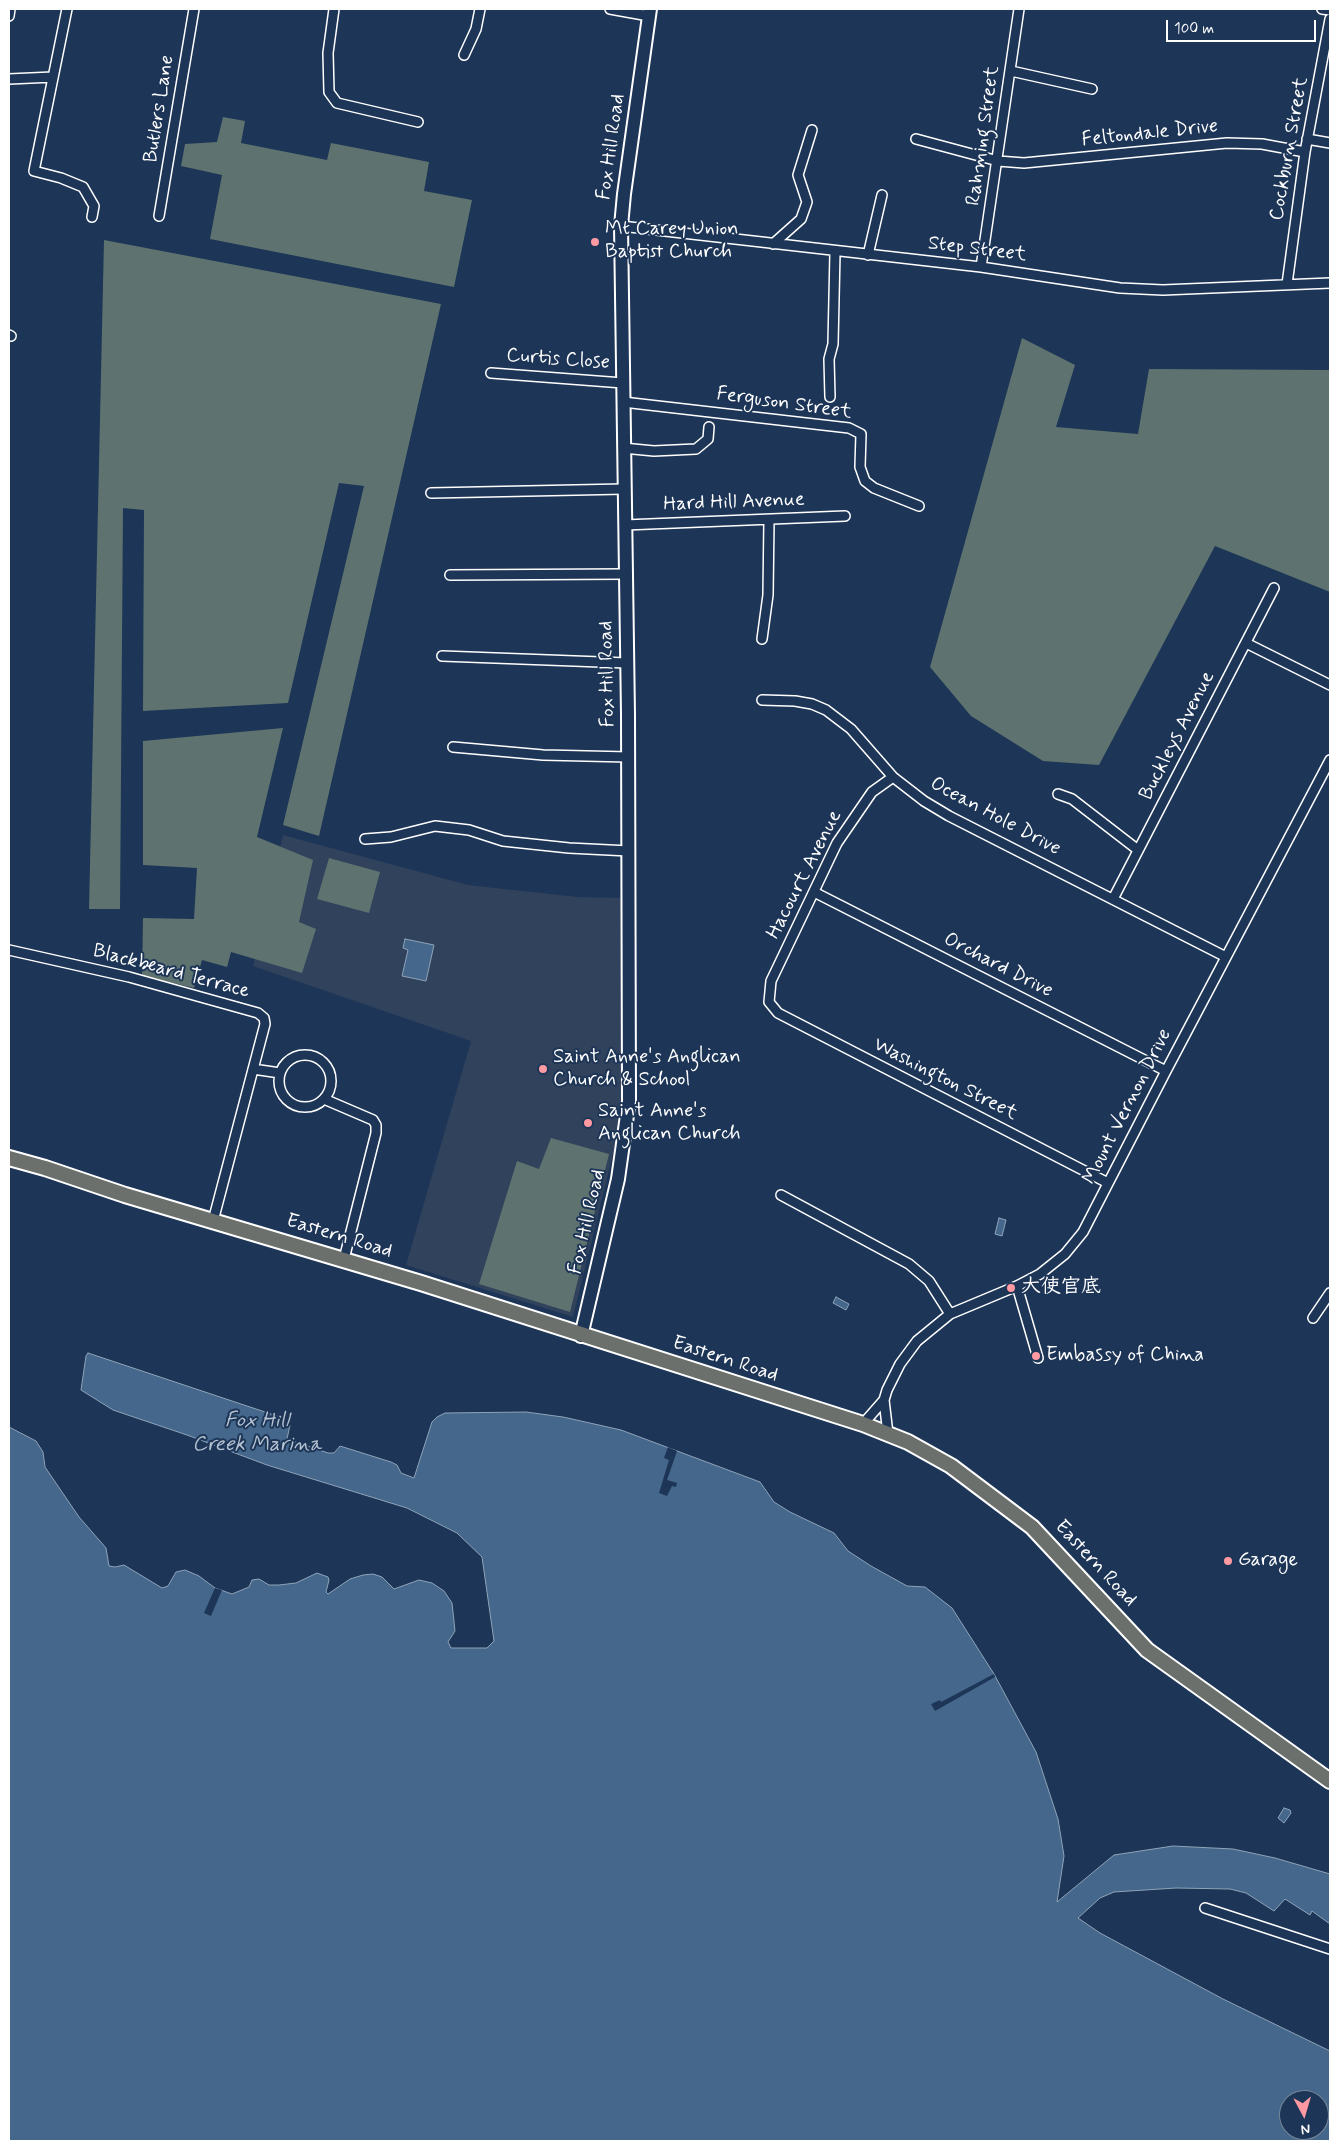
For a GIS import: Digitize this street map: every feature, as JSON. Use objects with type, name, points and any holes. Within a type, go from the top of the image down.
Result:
[{"type":"highway","name":"Eastern Road","points":[[9,1158],[344,1259],[863,1424],[908,1442],[951,1466],[1032,1527],[1148,1650],[1330,1781]]},
{"type":"main road","name":"Fox Hill Road","points":[[582,1336],[618,1179],[630,1101],[629,757],[621,226],[650,12]]},
{"type":"street","points":[[9,16],[10,9]]},
{"type":"street","points":[[67,9],[34,171],[61,178],[83,187],[94,206],[92,217]]},
{"type":"street","name":"Butlers Lane","points":[[160,216],[194,9]]},
{"type":"street","points":[[334,9],[328,52],[329,92],[337,103],[418,122]]},
{"type":"street","points":[[464,55],[476,29],[480,9]]},
{"type":"street","points":[[610,9],[650,12]]},
{"type":"street","name":"Rahming Street","points":[[981,268],[1019,9]]},
{"type":"street","points":[[1322,9],[1330,10]]},
{"type":"street","name":"Cockburn Street","points":[[1287,284],[1307,139],[1326,71],[1330,19]]},
{"type":"street","points":[[1011,71],[1092,89]]},
{"type":"street","points":[[9,80],[53,77]]},
{"type":"street","points":[[773,244],[801,219],[807,202],[798,175],[812,130]]},
{"type":"street","name":"Feltondale Drive","points":[[916,139],[998,160],[1024,164],[1227,143],[1262,144],[1305,152]]},
{"type":"street","points":[[1307,139],[1330,143]]},
{"type":"street","points":[[868,255],[882,195]]},
{"type":"street","name":"Step Street","points":[[621,226],[981,268],[1129,288],[1163,290],[1330,282]]},
{"type":"street","points":[[830,397],[835,252]]},
{"type":"street","name":"Curtis Close","points":[[491,373],[623,383]]},
{"type":"street","name":"Ferguson Street","points":[[623,402],[849,428],[862,434],[860,467],[865,481],[874,488],[920,506]]},
{"type":"street","points":[[623,448],[654,451],[696,449],[708,439],[709,427]]},
{"type":"street","points":[[431,492],[624,489]]},
{"type":"street","name":"Hard Hill Avenue","points":[[625,525],[845,516]]},
{"type":"street","points":[[762,639],[768,595],[769,520]]},
{"type":"street","points":[[450,575],[625,574]]},
{"type":"street","name":"Buckleys Avenue","points":[[1113,899],[1274,588]]},
{"type":"street","points":[[1246,643],[1330,685]]},
{"type":"street","points":[[442,656],[627,663]]},
{"type":"street","name":"Ocean Hole Drive","points":[[762,700],[795,701],[812,704],[826,710],[861,740],[893,777],[924,801],[949,816],[1226,957]]},
{"type":"street","points":[[453,747],[543,755],[629,757]]},
{"type":"street","name":"Mount Vernon Drive","points":[[884,1400],[900,1364],[917,1341],[950,1314],[1017,1286],[1040,1274],[1065,1254],[1083,1232],[1330,760]]},
{"type":"street","name":"Hacourt Avenue","points":[[769,1002],[771,981],[837,843],[872,792],[893,777]]},
{"type":"street","points":[[1058,794],[1072,799],[1138,850]]},
{"type":"street","points":[[365,839],[391,837],[435,826],[469,830],[503,841],[569,848],[629,851]]},
{"type":"street","name":"Orchard Drive","points":[[814,892],[1166,1071]]},
{"type":"street","name":"Blackbeard Terrace","points":[[9,950],[129,977],[258,1014],[264,1018],[265,1024],[213,1221]]},
{"type":"street","name":"Washington Street","points":[[769,1002],[778,1013],[1108,1183]]},
{"type":"street","points":[[306,1055],[314,1056],[322,1061],[330,1075],[331,1084],[324,1099],[317,1104],[309,1107],[292,1104],[281,1091],[280,1074],[290,1060],[306,1055]]},
{"type":"street","points":[[253,1069],[280,1074]]},
{"type":"street","points":[[324,1099],[373,1120],[376,1125],[376,1133],[344,1259]]},
{"type":"street","points":[[781,1195],[909,1264],[929,1281],[950,1314]]},
{"type":"street","points":[[1017,1286],[1038,1358]]},
{"type":"street","points":[[1313,1318],[1330,1293]]},
{"type":"street","points":[[863,1424],[884,1400]]},
{"type":"street","points":[[884,1400],[888,1434]]},
{"type":"street","points":[[1204,1908],[1330,1949]]},
{"type":"shaded area","name":"Saint Anne's Anglican Church & School","points":[[283,835],[468,885],[578,897],[624,898],[622,1097],[615,1146],[573,1317],[406,1265],[471,1041],[253,966]]},
{"type":"green space","points":[[223,117],[245,121],[241,143],[327,160],[331,143],[429,162],[424,191],[472,200],[454,287],[210,239],[222,175],[181,166],[185,144],[217,142]]},
{"type":"green space","points":[[104,240],[441,304],[319,836],[283,825],[364,486],[339,483],[288,703],[143,711],[144,510],[123,508],[120,909],[89,909]]},
{"type":"green space","points":[[1022,338],[1075,365],[1056,427],[1138,434],[1149,369],[1330,370],[1330,592],[1215,546],[1099,765],[1043,761],[971,716],[930,667]]},
{"type":"green space","points":[[283,728],[257,837],[313,860],[299,922],[316,929],[302,973],[231,952],[227,967],[202,960],[194,988],[142,976],[143,918],[194,919],[197,868],[143,865],[143,741]]},
{"type":"green space","points":[[329,858],[380,872],[369,913],[317,899]]},
{"type":"green space","points":[[551,1138],[609,1154],[570,1312],[479,1284],[517,1161],[539,1169]]},
{"type":"water","points":[[405,939],[434,945],[426,981],[402,976],[408,950],[403,948]]},
{"type":"water","points":[[999,1218],[1006,1220],[1002,1236],[995,1234]]},
{"type":"water","points":[[836,1297],[849,1304],[846,1310],[833,1303]]},
{"type":"water","name":"Fox Hill Creek Marina","points":[[88,1353],[280,1417],[290,1425],[287,1439],[328,1453],[334,1453],[340,1446],[391,1462],[397,1465],[401,1473],[414,1478],[432,1422],[437,1417],[445,1413],[526,1412],[563,1417],[621,1430],[760,1482],[774,1502],[790,1512],[834,1533],[848,1551],[907,1586],[925,1587],[952,1608],[994,1674],[1036,1752],[1058,1819],[1064,1856],[1057,1902],[1114,1855],[1173,1846],[1233,1849],[1275,1858],[1330,1874],[1330,1924],[1312,1911],[1310,1915],[1285,1899],[1274,1911],[1246,1893],[1230,1889],[1176,1888],[1114,1892],[1100,1898],[1078,1918],[1100,1933],[1223,1999],[1330,2051],[1330,2141],[9,2141],[9,1427],[36,1441],[43,1452],[45,1467],[79,1517],[106,1548],[109,1566],[124,1565],[162,1588],[168,1586],[176,1572],[185,1570],[199,1576],[215,1588],[232,1594],[249,1587],[252,1580],[259,1579],[269,1585],[279,1585],[296,1583],[317,1573],[328,1577],[326,1592],[328,1594],[350,1579],[363,1575],[373,1574],[382,1577],[394,1589],[419,1580],[432,1583],[444,1591],[452,1603],[455,1631],[448,1642],[451,1648],[487,1648],[494,1641],[482,1557],[457,1533],[407,1508],[267,1465],[113,1410],[81,1390]]},
{"type":"water","points":[[1284,1808],[1290,1810],[1291,1813],[1284,1823],[1278,1818]]},
{"type":"pier","points":[[668,1447],[677,1451],[667,1480],[677,1483],[676,1487],[672,1486],[667,1496],[659,1493],[669,1460],[664,1458]]},
{"type":"pier","points":[[215,1588],[222,1590],[211,1616],[204,1613]]},
{"type":"pier","points":[[994,1674],[995,1677],[935,1711],[931,1704],[940,1700],[941,1702]]},
{"type":"place","name":"Mt Carey Union Baptist Church","points":[[595,242]]},
{"type":"place","name":"Saint Anne's Anglican Church & School","points":[[543,1069]]},
{"type":"place","name":"Saint Anne's Anglican Church","points":[[588,1123]]},
{"type":"place","name":"大使官底","points":[[1011,1288]]},
{"type":"place","name":"Embassy of China","points":[[1036,1356]]},
{"type":"place","name":"Garage","points":[[1228,1561]]}]
